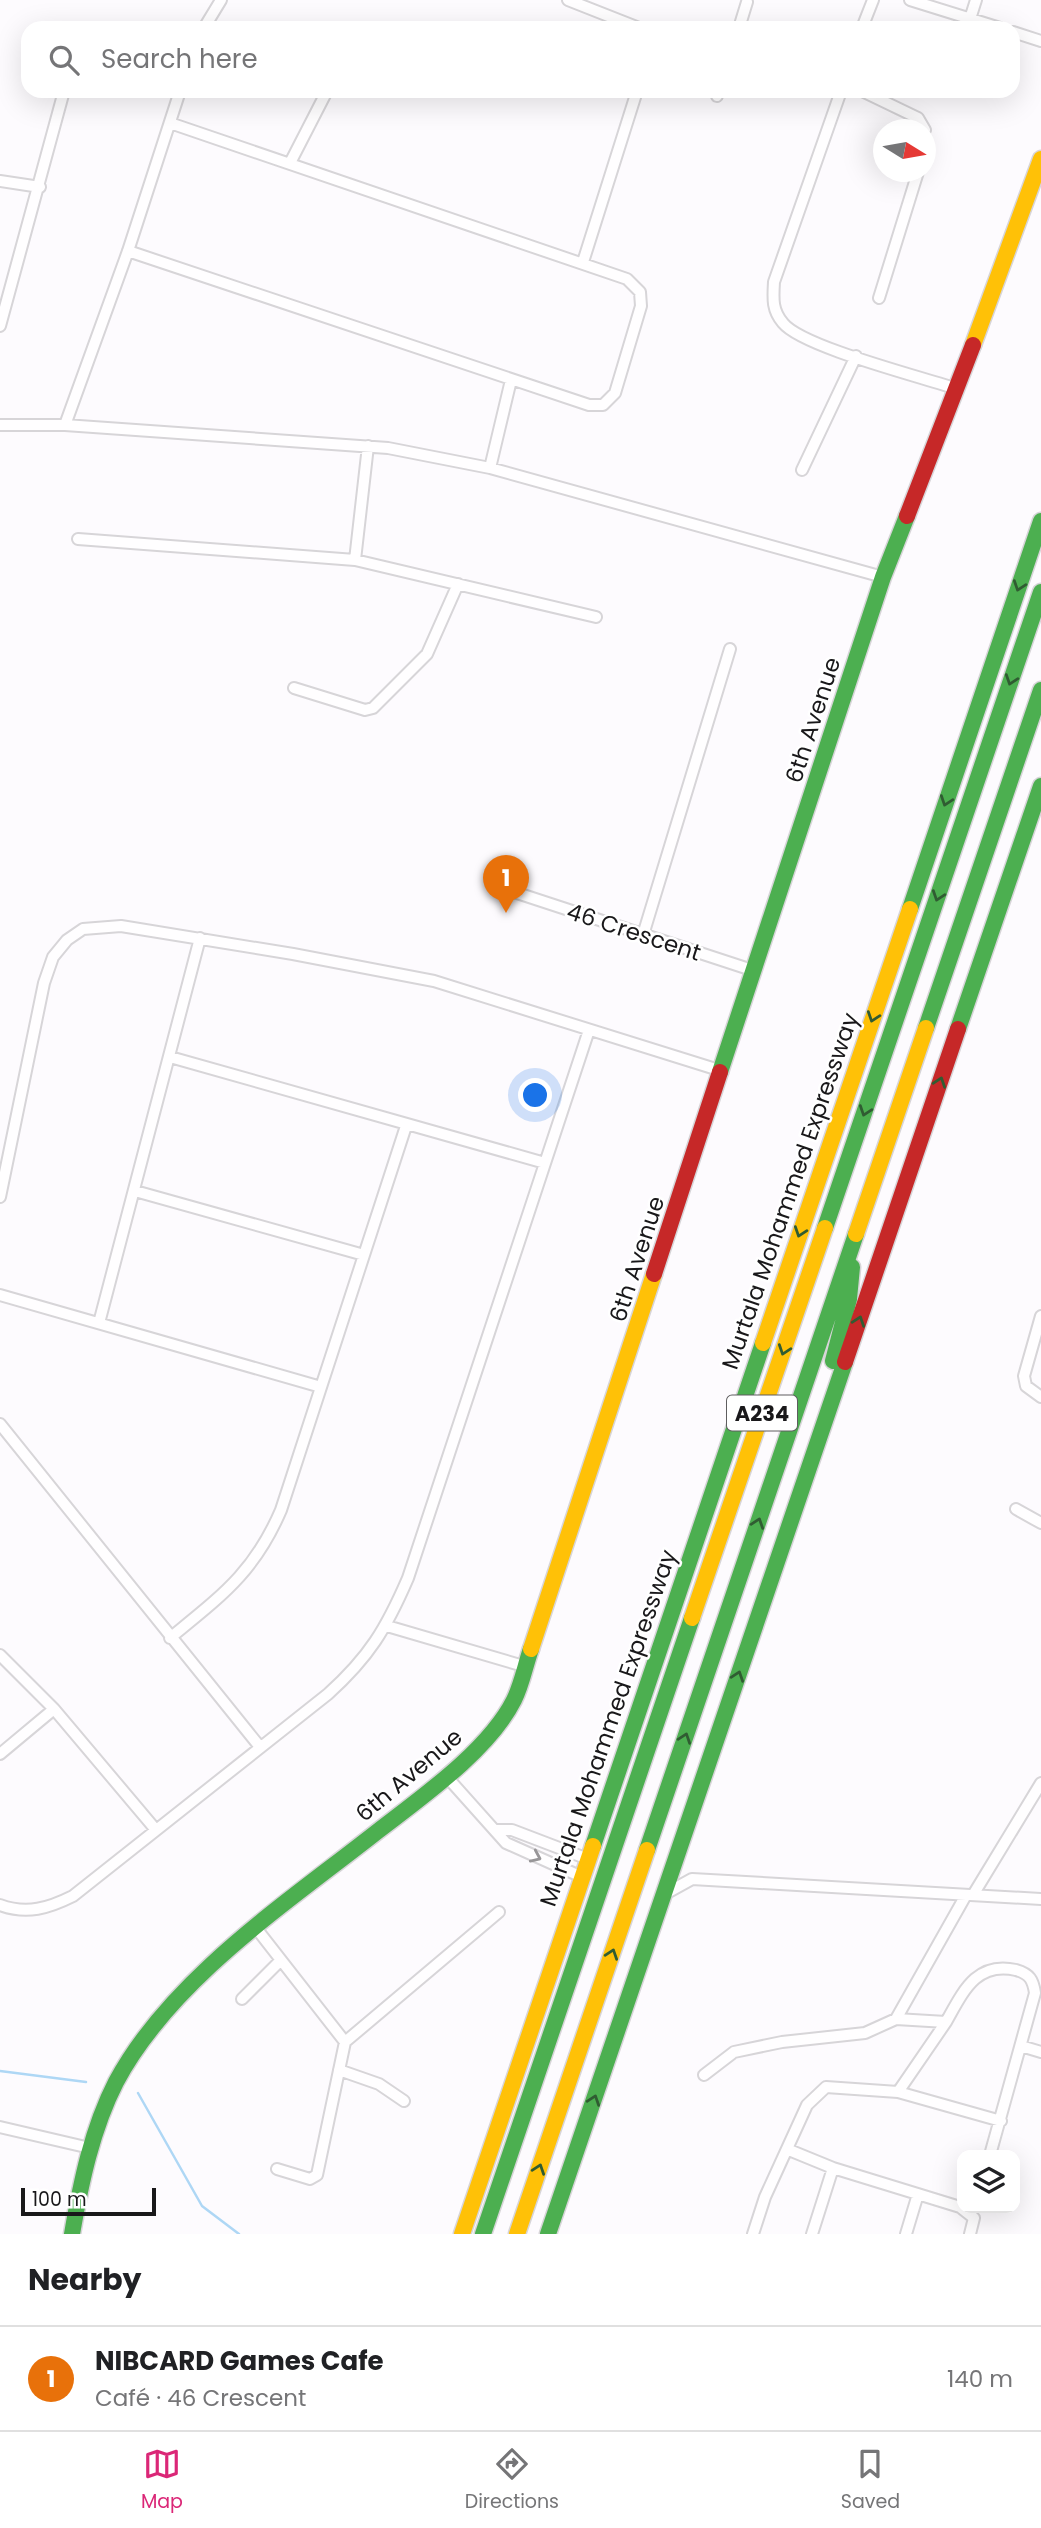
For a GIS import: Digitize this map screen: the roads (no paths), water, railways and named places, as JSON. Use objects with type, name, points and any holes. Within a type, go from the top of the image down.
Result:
[{"type":"main road","name":"6th Avenue","points":[[72,2234],[90,2148],[117,2081],[142,2042],[184,1995],[256,1928],[447,1777],[494,1731],[514,1700],[883,577],[957,389],[1041,159]]},
{"type":"main road","name":"Murtala Mohammed Expressway","points":[[462,2234],[1041,521]]},
{"type":"main road","name":"Murtala Mohammed Expressway","points":[[483,2234],[1041,592]]},
{"type":"main road","name":"A234","points":[[517,2234],[1041,690]]},
{"type":"main road","points":[[548,2234],[1041,786]]},
{"type":"main road","points":[[809,1467],[821,1400],[849,1299],[854,1237]]},
{"type":"main road","points":[[757,1358],[809,1276]]},
{"type":"street","points":[[208,21],[221,0]]},
{"type":"street","points":[[568,0],[621,21]]},
{"type":"street","points":[[865,21],[873,0]]},
{"type":"street","points":[[909,0],[976,21]]},
{"type":"street","points":[[970,19],[976,0]]},
{"type":"street","points":[[741,21],[747,2]]},
{"type":"street","points":[[1020,34],[1041,41]]},
{"type":"street","points":[[0,326],[62,98]]},
{"type":"street","points":[[65,425],[128,251],[178,98]]},
{"type":"street","points":[[290,163],[323,98]]},
{"type":"street","points":[[583,262],[635,98]]},
{"type":"street","points":[[839,98],[774,282],[773,308],[784,325],[797,334],[957,389]]},
{"type":"street","points":[[877,98],[919,119]]},
{"type":"street","points":[[128,251],[589,405],[603,405],[615,393],[641,306],[640,292],[628,279],[170,123]]},
{"type":"street","points":[[0,181],[40,187]]},
{"type":"street","points":[[879,298],[915,182]]},
{"type":"street","points":[[802,470],[856,356]]},
{"type":"street","points":[[489,468],[511,380]]},
{"type":"street","points":[[0,412],[3,425],[65,425],[368,446],[489,468],[883,577]]},
{"type":"street","points":[[355,560],[368,446]]},
{"type":"street","points":[[78,539],[355,560],[596,617]]},
{"type":"street","points":[[294,688],[365,710],[373,708],[427,654],[458,584]]},
{"type":"street","points":[[643,935],[730,649]]},
{"type":"street","name":"46 Crescent","points":[[514,892],[755,971]]},
{"type":"street","points":[[0,1197],[42,994],[53,957],[67,940],[83,929],[100,926],[200,938],[434,982],[722,1071]]},
{"type":"street","points":[[99,1323],[200,938]]},
{"type":"street","points":[[0,1905],[33,1910],[55,1905],[73,1896],[357,1667],[387,1626],[408,1578],[589,1030]]},
{"type":"street","points":[[170,1057],[406,1126],[545,1163]]},
{"type":"street","points":[[170,1638],[237,1583],[269,1539],[406,1126]]},
{"type":"street","points":[[135,1191],[364,1255]]},
{"type":"street","points":[[0,1295],[321,1387]]},
{"type":"street","points":[[1041,1316],[1024,1376],[1026,1386],[1041,1397]]},
{"type":"street","points":[[0,1424],[260,1747]]},
{"type":"street","points":[[1016,1509],[1041,1523]]},
{"type":"street","points":[[387,1626],[527,1667]]},
{"type":"street","points":[[0,1655],[54,1709],[156,1830]]},
{"type":"street","points":[[0,1754],[54,1709]]},
{"type":"street","points":[[447,1777],[470,1806],[506,1843],[582,1877]]},
{"type":"street","points":[[896,2019],[1041,1783]]},
{"type":"street","points":[[496,1830],[512,1830],[588,1859]]},
{"type":"street","points":[[676,1857],[692,1879]]},
{"type":"street","points":[[663,1895],[692,1879],[1041,1899]]},
{"type":"street","points":[[277,2169],[310,2179],[317,2175],[345,2042],[499,1912]]},
{"type":"street","points":[[256,1928],[345,2042]]},
{"type":"street","points":[[242,1998],[281,1960]]},
{"type":"street","points":[[898,2092],[946,2022],[970,1981],[995,1968],[1025,1972],[1033,1980],[1035,1993],[992,2150]]},
{"type":"street","points":[[704,2075],[734,2052],[782,2042],[865,2033],[896,2019],[946,2022]]},
{"type":"street","points":[[1021,2046],[1041,2052]]},
{"type":"street","points":[[339,2070],[379,2084],[404,2101]]},
{"type":"street","points":[[753,2234],[765,2197],[789,2150],[807,2105],[826,2087],[898,2092],[1001,2121]]},
{"type":"street","points":[[0,2127],[90,2148]]},
{"type":"street","points":[[789,2150],[833,2168],[969,2213],[974,2218],[970,2234]]},
{"type":"street","points":[[826,2234],[813,2232],[833,2168]]},
{"type":"street","points":[[906,2234],[918,2194]]},
{"type":"waterway","points":[[0,2071],[86,2082]]},
{"type":"waterway","points":[[138,2093],[202,2206],[239,2234]]},
{"type":"place","name":"NIBCARD Games Cafe","points":[[506,913]]}]
